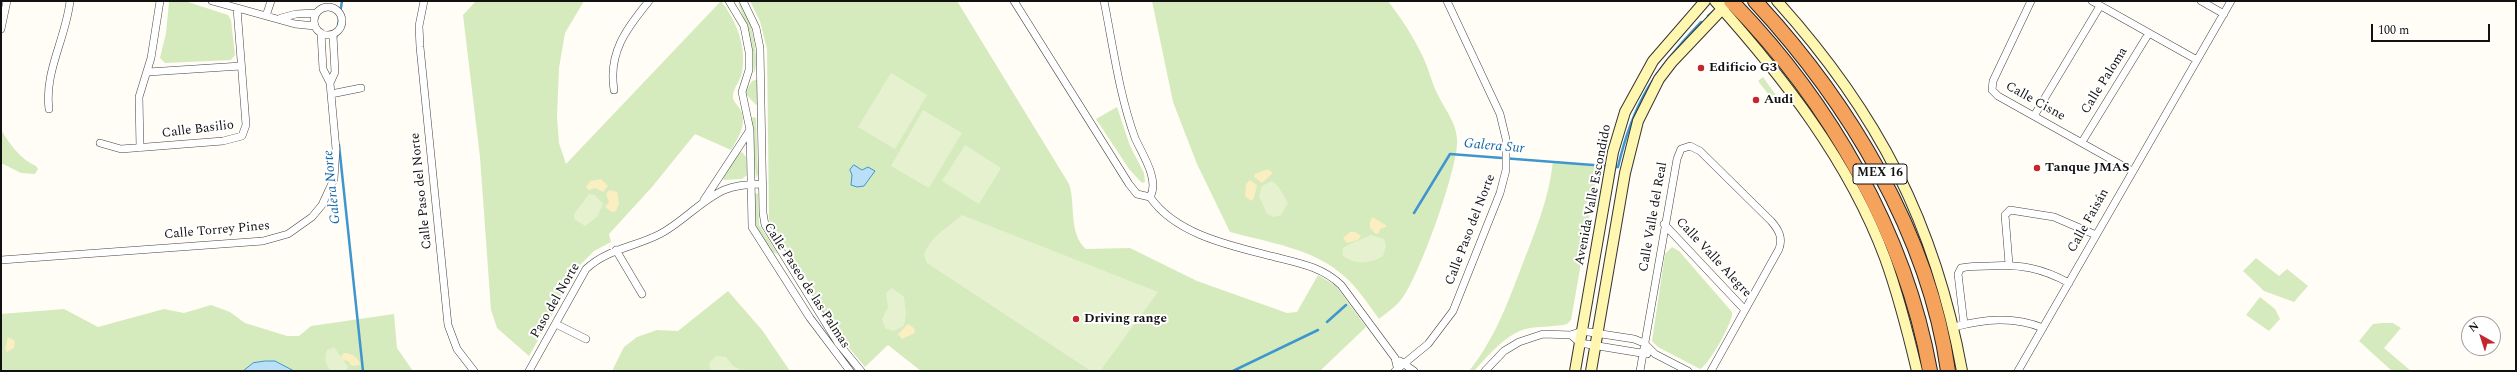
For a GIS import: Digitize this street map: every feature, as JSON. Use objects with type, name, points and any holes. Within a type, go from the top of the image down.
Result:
[{"type":"highway","name":"MEX 16","points":[[1757,3],[1807,61],[1849,120],[1886,185],[1906,228],[1930,297],[1948,371]]},
{"type":"highway","name":"MEX 16","points":[[1728,4],[1746,16],[1811,97],[1863,181],[1890,241],[1911,296],[1930,371]]},
{"type":"main road","name":"Avenida Valle Escondido","points":[[1575,371],[1613,152],[1625,112],[1652,61],[1705,1]]},
{"type":"main road","points":[[1715,1],[1728,4],[1756,47],[1793,96],[1855,192],[1887,264],[1904,317],[1917,371]]},
{"type":"main road","points":[[1779,2],[1817,46],[1867,117],[1894,165],[1920,222],[1959,325],[1962,371]]},
{"type":"main road","name":"Avenida Valle Escondido","points":[[1590,371],[1625,172],[1638,121],[1659,79],[1672,62],[1728,4]]},
{"type":"main road","points":[[1906,228],[1920,222]]},
{"type":"street","points":[[1,29],[7,1]]},
{"type":"street","points":[[49,109],[47,86],[67,23],[70,1]]},
{"type":"street","points":[[140,148],[139,97],[148,72],[160,1]]},
{"type":"street","points":[[212,1],[266,16],[281,18],[295,24],[315,26]]},
{"type":"street","points":[[266,16],[271,1]]},
{"type":"street","name":"Calle Paso del Norte","points":[[424,1],[419,26],[420,47],[448,325],[458,349],[474,371]]},
{"type":"street","points":[[614,90],[612,68],[618,44],[649,1]]},
{"type":"street","name":"Calle Paseo de las Palmas","points":[[729,1],[740,18],[748,45],[749,70],[742,92],[750,130],[750,215],[754,231],[774,259],[810,318],[850,371]]},
{"type":"street","name":"Calle Paseo de las Palmas","points":[[743,1],[756,28],[760,48],[763,184],[762,212],[768,232],[786,256],[838,343],[861,371]]},
{"type":"street","points":[[1014,1],[1129,184],[1137,194],[1150,197],[1164,214],[1197,233],[1313,267],[1332,276],[1341,285],[1395,358],[1414,371]]},
{"type":"street","points":[[1104,1],[1123,98],[1133,131],[1153,182],[1154,188],[1150,197]]},
{"type":"street","name":"Calle Paso del Norte","points":[[1397,370],[1428,344],[1452,311],[1500,193],[1506,170],[1506,139],[1500,114],[1448,1]]},
{"type":"street","name":"Calle Cisne","points":[[2031,1],[1992,86],[1994,94],[2132,171]]},
{"type":"street","points":[[2092,1],[2197,60]]},
{"type":"street","points":[[2201,1],[2224,14]]},
{"type":"street","name":"Calle Faisán","points":[[2018,371],[2231,1]]},
{"type":"street","points":[[281,18],[296,14],[316,13],[322,8],[331,4],[339,11],[343,20],[340,29],[333,34],[320,33],[315,26],[316,13]]},
{"type":"street","points":[[2034,116],[2100,6]]},
{"type":"street","name":"Calle Basilio","points":[[100,143],[121,149],[223,141],[242,136],[246,125],[238,8]]},
{"type":"street","name":"Calle Torrey Pines","points":[[1,260],[263,241],[288,234],[301,226],[317,211],[329,193],[334,179],[336,149],[330,83],[324,74],[320,33]]},
{"type":"street","name":"Calle Paloma","points":[[2082,142],[2149,33]]},
{"type":"street","name":"Calle Torrey Pines","points":[[330,83],[335,72],[333,34]]},
{"type":"street","points":[[148,72],[241,66]]},
{"type":"street","points":[[331,94],[360,88]]},
{"type":"street","points":[[702,204],[750,130]]},
{"type":"street","name":"Calle Valle del Real","points":[[1640,371],[1664,224],[1678,153],[1686,146],[1695,147],[1771,221],[1780,233],[1779,249],[1744,309],[1711,371]]},
{"type":"street","name":"Paso del Norte","points":[[529,371],[586,269],[599,258],[616,250],[660,234],[724,190],[750,184],[763,184]]},
{"type":"street","points":[[2009,264],[2006,212],[2014,210],[2043,214],[2067,222],[2096,235]]},
{"type":"street","name":"Calle Valle Alegre","points":[[1664,224],[1744,309]]},
{"type":"street","points":[[616,250],[642,294]]},
{"type":"street","points":[[2042,328],[2025,321],[2006,319],[1959,325],[1958,274],[1961,268],[2009,264],[2037,268],[2069,283]]},
{"type":"street","points":[[556,324],[586,339]]},
{"type":"street","points":[[1485,371],[1504,351],[1524,340],[1543,334],[1571,335],[1582,330],[1634,338],[1644,343],[1655,354],[1688,371]]},
{"type":"street","points":[[1571,335],[1580,343],[1642,354],[1655,354]]},
{"type":"street","points":[[1395,358],[1397,370]]},
{"type":"green space","points":[[476,1],[584,1],[565,33],[559,68],[557,117],[559,143],[566,164],[721,1],[736,25],[742,44],[743,63],[741,75],[733,97],[741,111],[743,121],[741,131],[731,150],[695,134],[652,187],[609,234],[611,242],[594,251],[580,265],[529,356],[497,328],[491,310],[480,157],[463,15]]},
{"type":"green space","points":[[750,1],[957,1],[1069,184],[1077,235],[1080,242],[1086,249],[1130,248],[1197,281],[1287,313],[1297,312],[1318,275],[1336,286],[1366,327],[1320,371],[921,371],[888,345],[865,367],[831,326],[817,303],[807,279],[769,220],[767,49],[760,21]]},
{"type":"green space","points":[[1152,1],[1388,1],[1398,14],[1411,34],[1424,60],[1436,90],[1455,127],[1457,139],[1452,172],[1445,196],[1436,223],[1416,272],[1400,301],[1379,319],[1363,296],[1344,276],[1319,259],[1275,243],[1230,232],[1197,164],[1173,102]]},
{"type":"green space","points":[[169,2],[188,2],[228,15],[231,20],[235,55],[231,60],[165,63],[160,58],[166,33]]},
{"type":"green space","points":[[738,3],[747,14],[753,35],[756,58],[754,73],[745,22]]},
{"type":"green space","points":[[891,73],[927,95],[895,149],[858,127]]},
{"type":"green space","points":[[1763,77],[1780,101],[1776,104],[1758,81]]},
{"type":"green space","points":[[759,79],[759,104],[756,105],[745,93],[752,81]]},
{"type":"green space","points":[[1117,107],[1130,146],[1144,173],[1145,182],[1142,183],[1129,169],[1096,119]]},
{"type":"green space","points":[[923,110],[962,133],[929,188],[891,166]]},
{"type":"green space","points":[[753,117],[756,118],[758,174],[756,178],[751,120]]},
{"type":"green space","points":[[1,130],[20,155],[36,166],[38,169],[35,174],[21,173],[1,163]]},
{"type":"green space","points":[[965,145],[1001,168],[979,204],[942,181]]},
{"type":"green space","points":[[742,152],[746,157],[747,175],[742,179],[724,180],[722,176],[738,153]]},
{"type":"green space","points":[[1553,161],[1598,167],[1571,320],[1567,324],[1530,328],[1514,334],[1492,351],[1474,371],[1469,371],[1493,335],[1510,295],[1541,215]]},
{"type":"green space","points":[[1272,181],[1278,186],[1288,203],[1281,215],[1274,217],[1267,214],[1259,196],[1262,186]]},
{"type":"green space","points":[[755,193],[758,194],[759,225],[778,254],[771,251],[765,245],[756,228],[753,209]]},
{"type":"green space","points":[[589,194],[595,195],[603,204],[597,217],[585,226],[574,219],[574,214]]},
{"type":"green space","name":"Driving range","points":[[962,215],[1158,292],[1100,371],[1091,371],[927,263],[924,255],[930,243]]},
{"type":"green space","points":[[1371,235],[1384,239],[1386,246],[1383,256],[1373,261],[1357,262],[1342,255],[1343,248]]},
{"type":"green space","points":[[1672,247],[1679,251],[1732,312],[1732,317],[1720,343],[1709,360],[1700,369],[1658,347],[1652,341],[1665,254]]},
{"type":"green space","points":[[2256,258],[2279,276],[2287,269],[2308,286],[2294,302],[2264,291],[2243,271]]},
{"type":"green space","points":[[892,288],[904,297],[906,313],[904,326],[893,331],[885,328],[882,319],[888,307],[886,293]]},
{"type":"green space","points":[[728,291],[762,330],[790,371],[612,371],[624,347],[637,337],[657,330],[678,331]]},
{"type":"green space","points":[[2260,297],[2275,309],[2280,319],[2269,331],[2246,315]]},
{"type":"green space","points":[[211,305],[230,312],[245,323],[287,336],[299,336],[311,326],[394,314],[397,348],[413,371],[1,371],[1,314],[64,309],[98,327],[164,309],[184,313]]},
{"type":"green space","points":[[2393,323],[2401,328],[2384,348],[2411,371],[2392,371],[2359,341],[2373,324]]},
{"type":"green space","points":[[334,347],[348,367],[346,370],[330,370],[327,365],[325,358],[327,350]]},
{"type":"green space","points":[[716,356],[726,357],[733,366],[743,371],[711,371],[709,363]]},
{"type":"sand","points":[[1268,169],[1273,173],[1262,183],[1254,177],[1255,174]]},
{"type":"sand","points":[[601,179],[608,186],[603,192],[595,188],[589,190],[586,187],[590,181]]},
{"type":"sand","points":[[1250,180],[1257,185],[1254,198],[1251,201],[1245,196],[1246,184]]},
{"type":"sand","points":[[609,190],[617,192],[619,204],[616,211],[612,212],[605,207],[609,202],[606,194]]},
{"type":"sand","points":[[1372,217],[1386,225],[1386,227],[1380,229],[1379,233],[1376,234],[1370,228]]},
{"type":"sand","points":[[1350,232],[1355,232],[1361,236],[1358,240],[1347,243],[1343,238]]},
{"type":"sand","points":[[908,324],[914,328],[915,333],[902,339],[898,334]]},
{"type":"sand","points":[[8,337],[15,341],[14,348],[7,352],[5,349]]},
{"type":"sand","points":[[344,353],[349,353],[354,356],[360,362],[360,365],[352,366],[348,361],[343,360],[341,356]]},
{"type":"water","points":[[854,165],[862,170],[868,167],[875,171],[864,186],[857,187],[851,185],[852,175],[850,170]]},
{"type":"water","points":[[275,361],[294,371],[243,371],[253,363]]},
{"type":"waterway","name":"Galera Norte","points":[[336,38],[342,1]]},
{"type":"waterway","name":"Galera Sur","points":[[1708,16],[1715,10]]},
{"type":"waterway","name":"Galera Sur","points":[[1615,167],[1618,167],[1631,124],[1648,88],[1658,72],[1701,22]]},
{"type":"waterway","name":"Galera Norte","points":[[339,145],[363,371]]},
{"type":"waterway","name":"Galera Sur","points":[[1414,213],[1450,154],[1606,166]]},
{"type":"waterway","name":"Galera Sur","points":[[1327,322],[1346,305]]},
{"type":"waterway","name":"Galera Sur","points":[[1233,371],[1318,330]]},
{"type":"place","name":"Edificio G3","points":[[1701,68]]},
{"type":"place","name":"Audi","points":[[1756,100]]},
{"type":"place","name":"Tanque JMAS","points":[[2037,168]]},
{"type":"place","name":"Driving range","points":[[1076,319]]}]
